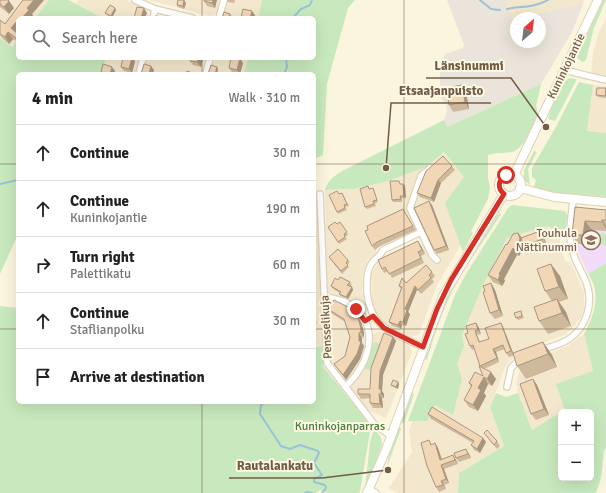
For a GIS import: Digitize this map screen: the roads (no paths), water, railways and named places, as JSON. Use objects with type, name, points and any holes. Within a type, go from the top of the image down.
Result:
[{"type":"main road","name":"Kuninkojantie","points":[[514,175],[598,0]]},
{"type":"main road","points":[[506,175],[514,175],[519,179],[520,188],[518,193],[512,196],[504,194],[499,187],[500,181],[506,175]]},
{"type":"main road","points":[[520,188],[545,196],[606,202]]},
{"type":"main road","points":[[371,492],[437,309],[451,280],[504,194]]},
{"type":"street","points":[[135,0],[155,9],[184,16]]},
{"type":"street","points":[[220,16],[224,0]]},
{"type":"street","points":[[153,16],[155,9]]},
{"type":"street","points":[[140,72],[142,60]]},
{"type":"street","points":[[206,72],[210,60]]},
{"type":"street","points":[[564,70],[606,80]]},
{"type":"street","points":[[437,162],[421,176],[410,208],[432,255],[437,260]]},
{"type":"street","name":"Pensselikuja","points":[[320,194],[328,363],[374,424],[391,436]]},
{"type":"street","points":[[534,352],[568,339],[579,330],[588,311],[589,290],[571,246],[570,229],[573,199]]},
{"type":"street","points":[[421,232],[383,250],[384,256],[373,260],[368,269],[367,277],[368,297],[373,316],[384,328],[423,347]]},
{"type":"street","points":[[418,242],[425,239]]},
{"type":"street","points":[[325,297],[340,300],[352,306],[365,321],[369,333],[369,352],[362,368],[345,387]]},
{"type":"street","points":[[365,321],[373,316]]},
{"type":"street","points":[[507,387],[511,368],[527,355]]},
{"type":"waterway","points":[[295,16],[301,9],[310,5],[312,0]]},
{"type":"waterway","points":[[480,0],[491,9],[500,10]]},
{"type":"waterway","points":[[507,9],[533,6],[548,0]]},
{"type":"waterway","points":[[285,72],[287,67],[286,60]]},
{"type":"waterway","points":[[0,184],[16,180]]},
{"type":"waterway","points":[[263,404],[261,405],[260,414],[281,446],[290,449],[300,445],[318,451],[319,453],[314,463],[322,475],[314,479],[314,482],[325,485],[326,488],[322,493]]},
{"type":"waterway","points":[[305,493],[312,493]]},
{"type":"place","name":"Länsinummi","points":[[546,127]]},
{"type":"place","name":"Etsaajanpuisto","points":[[386,168]]},
{"type":"place","name":"Touhula Nättinummi","points":[[591,240]]},
{"type":"place","name":"Rautalankatu","points":[[388,470]]},
{"type":"park label","name":"Kuninkojanparras","points":[[340,426]]}]
